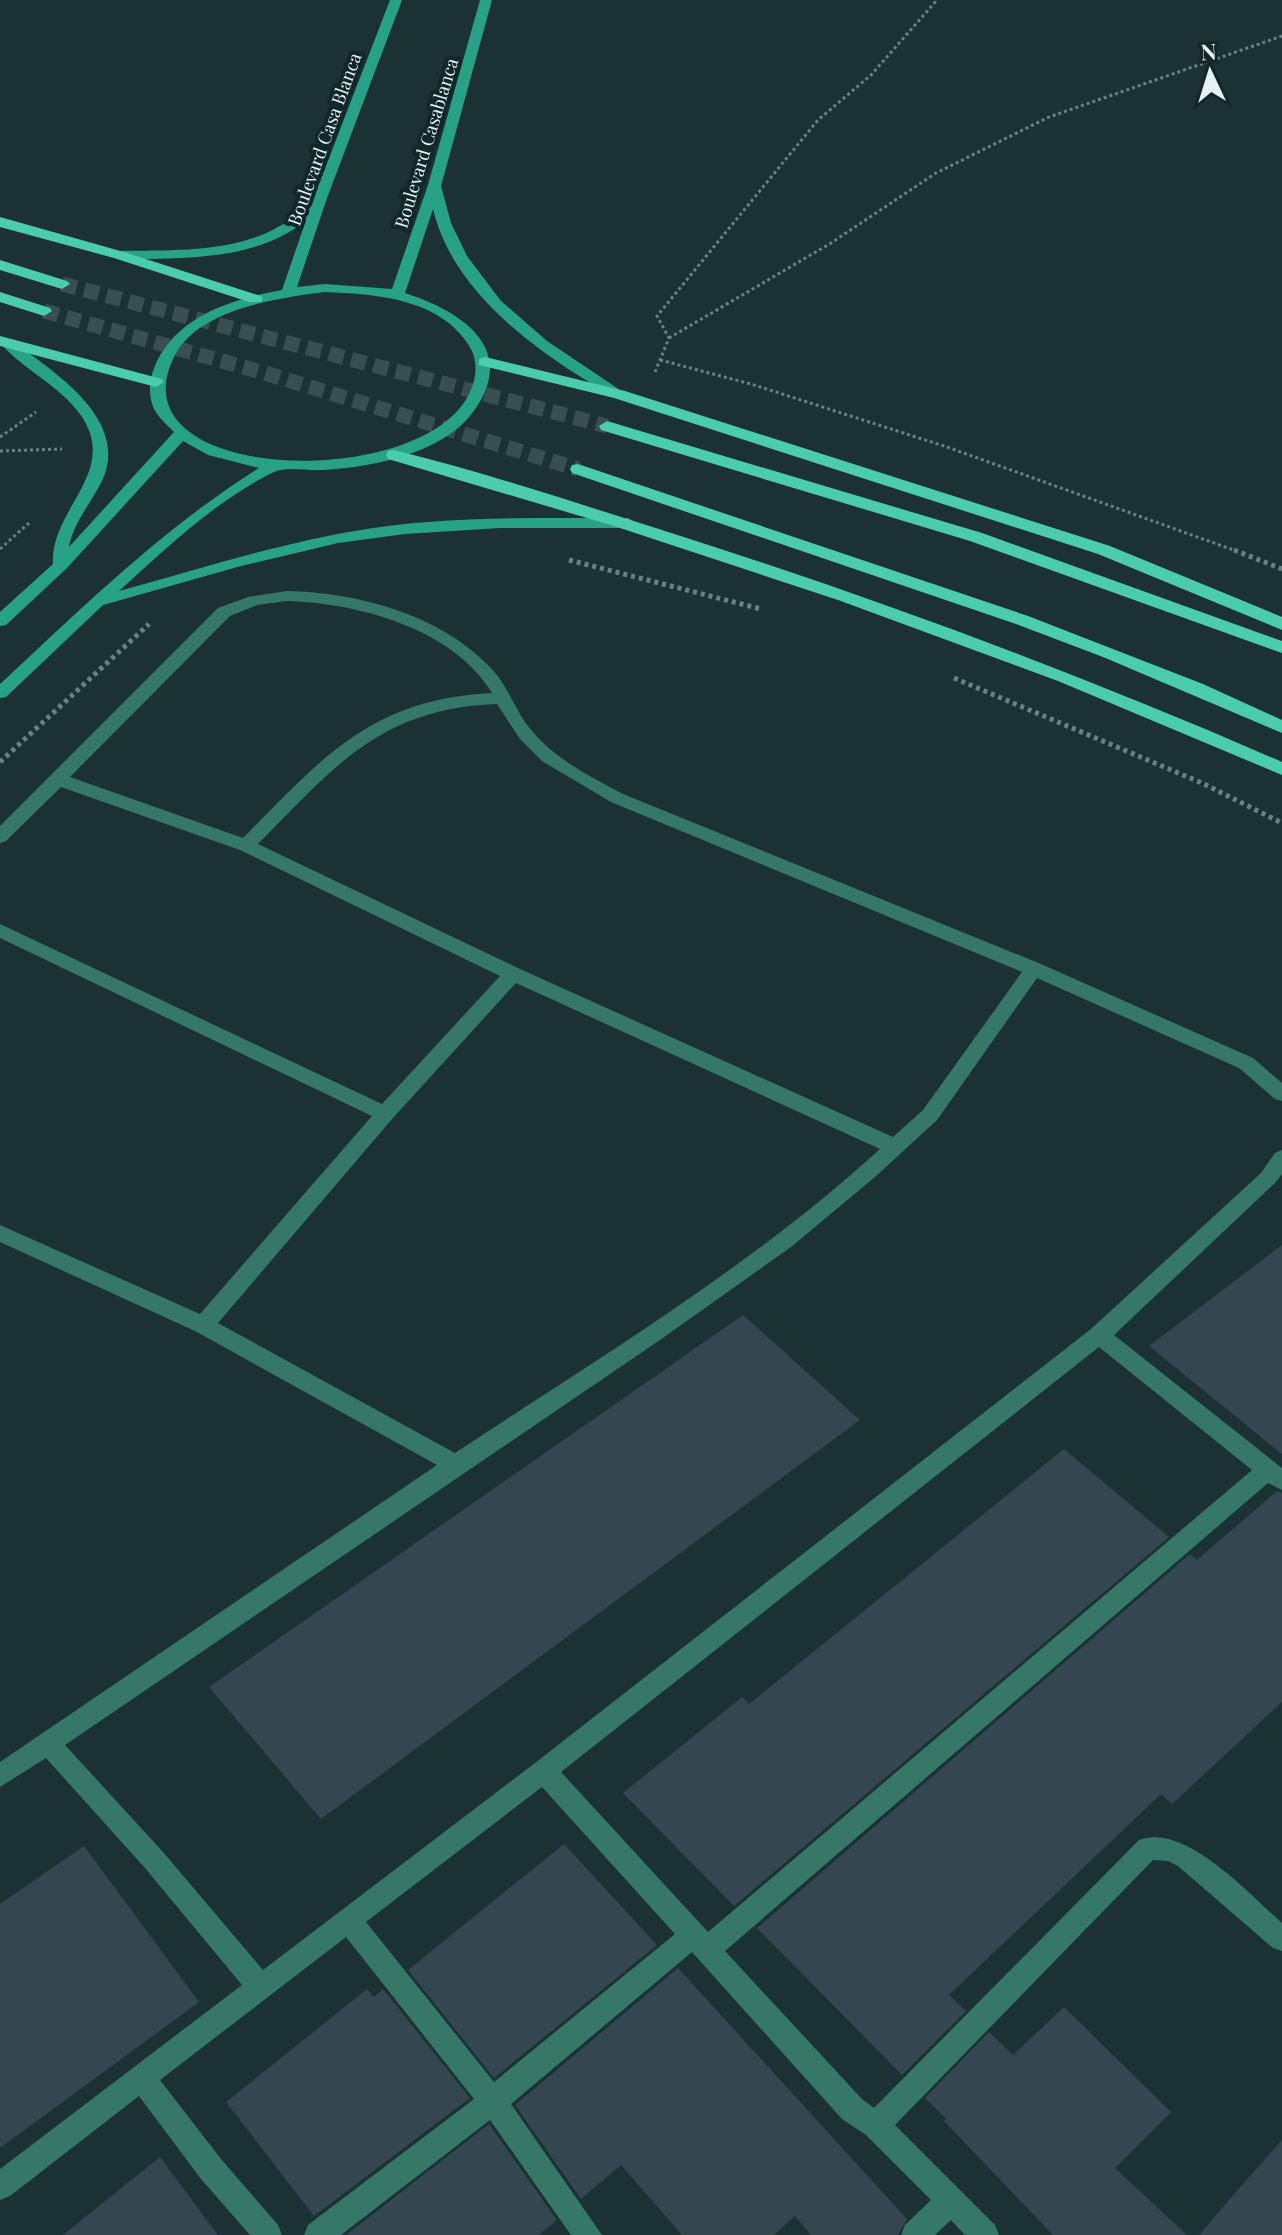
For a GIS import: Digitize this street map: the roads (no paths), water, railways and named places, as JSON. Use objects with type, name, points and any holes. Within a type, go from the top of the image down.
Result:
[{"type":"highway","points":[[0,222],[119,255],[255,299]]},
{"type":"highway","points":[[0,265],[62,284]]},
{"type":"highway","points":[[0,297],[44,311]]},
{"type":"highway","points":[[4,343],[156,382]]},
{"type":"highway","points":[[485,362],[619,394],[1104,550],[1282,624]]},
{"type":"highway","points":[[607,426],[976,537],[1164,602],[1282,647]]},
{"type":"highway","points":[[394,455],[628,523],[811,582],[1160,714],[1282,769]]},
{"type":"highway","points":[[578,469],[1008,613],[1196,687],[1282,727]]},
{"type":"main road","name":"Boulevard Casa Blanca","points":[[288,292],[320,198],[396,0]]},
{"type":"main road","name":"Boulevard Casablanca","points":[[397,295],[435,185],[486,0]]},
{"type":"main road","points":[[435,185],[445,226],[467,269],[487,296],[544,347],[619,394]]},
{"type":"main road","points":[[119,255],[201,254],[259,239],[294,223],[320,198]]},
{"type":"main road","points":[[337,288],[397,295],[440,311],[471,334],[485,362],[479,397],[447,430],[394,455],[335,467],[273,466],[222,454],[182,433],[161,409],[156,382],[164,357],[185,333],[216,314],[255,299],[288,292],[337,288]]},
{"type":"main road","points":[[4,343],[75,398],[90,418],[103,448],[98,479],[62,534],[61,565]]},
{"type":"main road","points":[[0,621],[61,565],[182,433]]},
{"type":"main road","points":[[0,693],[203,510],[273,466]]},
{"type":"main road","points":[[100,601],[267,554],[373,533],[515,522],[628,523]]},
{"type":"street","points":[[0,837],[224,612],[255,599],[291,594],[314,596],[390,613],[420,625],[462,652],[479,666],[504,698],[515,721],[553,763],[605,792],[1034,969],[1246,1063],[1282,1094]]},
{"type":"street","points":[[246,846],[322,771],[362,738],[395,718],[441,703],[504,698]]},
{"type":"street","points":[[57,779],[246,846],[513,974],[896,1147]]},
{"type":"street","points":[[0,930],[385,1114]]},
{"type":"street","points":[[0,1776],[652,1334],[784,1241],[930,1115],[1034,969]]},
{"type":"street","points":[[203,1325],[385,1114],[513,974]]},
{"type":"street","points":[[0,2186],[544,1771],[1099,1335],[1268,1178],[1282,1158]]},
{"type":"street","points":[[0,1233],[203,1325],[456,1464]]},
{"type":"street","points":[[318,2235],[700,1942],[1275,1476],[1099,1335]]},
{"type":"street","points":[[47,1742],[154,1860],[261,1988]]},
{"type":"street","points":[[544,1771],[852,2109],[876,2125],[985,2235]]},
{"type":"street","points":[[876,2125],[1148,1848],[1171,1849],[1187,1858],[1282,1939]]},
{"type":"street","points":[[349,1921],[424,2008],[494,2100],[588,2235]]},
{"type":"street","points":[[142,2078],[211,2169],[268,2235]]},
{"type":"street","points":[[915,2235],[950,2202]]},
{"type":"tunnel","points":[[62,284],[607,426]]},
{"type":"tunnel","points":[[44,311],[268,374],[578,469]]}]
